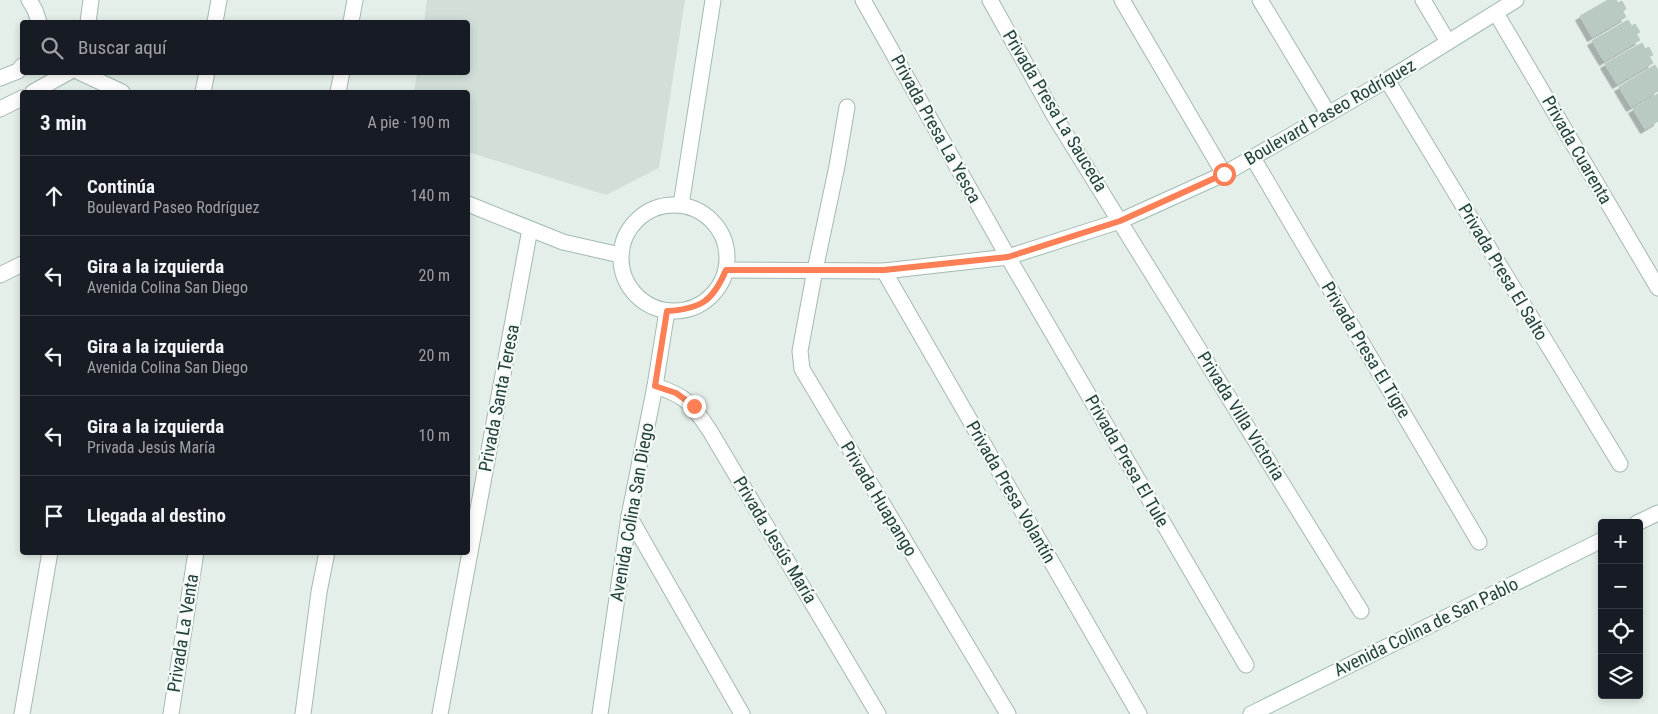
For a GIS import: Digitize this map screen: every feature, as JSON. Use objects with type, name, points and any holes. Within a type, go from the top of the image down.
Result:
[{"type":"street","points":[[29,0],[38,20]]},
{"type":"street","points":[[88,20],[91,0]]},
{"type":"street","points":[[215,20],[219,0]]},
{"type":"street","points":[[351,20],[355,0]]},
{"type":"street","points":[[681,205],[713,0]]},
{"type":"street","name":"Privada Presa La Yesca","points":[[863,0],[1008,257]]},
{"type":"street","name":"Privada Presa La Sauceda","points":[[990,0],[1055,117],[1120,221]]},
{"type":"street","points":[[1122,0],[1224,174]]},
{"type":"street","points":[[1260,0],[1328,113]]},
{"type":"street","points":[[1423,0],[1448,42]]},
{"type":"street","name":"Boulevard Paseo Rodríguez","points":[[726,270],[884,270],[1008,257],[1120,221],[1224,174],[1253,158],[1387,80],[1516,0]]},
{"type":"street","name":"Privada Cuarenta","points":[[1496,13],[1658,288]]},
{"type":"street","points":[[0,78],[20,68]]},
{"type":"street","points":[[37,90],[64,75]]},
{"type":"street","points":[[85,75],[118,90]]},
{"type":"street","points":[[203,90],[206,75]]},
{"type":"street","points":[[338,90],[341,75]]},
{"type":"street","name":"Privada Presa El Salto","points":[[1387,80],[1620,464]]},
{"type":"street","points":[[0,109],[20,99]]},
{"type":"street","name":"Privada Huapango","points":[[847,108],[830,204],[800,351],[802,369],[1008,714]]},
{"type":"street","name":"Privada Presa El Tigre","points":[[1253,158],[1479,542]]},
{"type":"street","points":[[470,205],[563,242],[620,256]]},
{"type":"street","points":[[681,205],[697,210],[712,220],[722,234],[727,250],[726,270],[718,288],[705,302],[687,310],[667,311],[648,305],[633,292],[623,275],[620,256],[624,238],[633,223],[646,212],[663,206],[681,205]]},
{"type":"street","name":"Privada Villa Victoria","points":[[1120,221],[1361,611]]},
{"type":"street","name":"Privada Santa Teresa","points":[[470,552],[530,229]]},
{"type":"street","name":"Privada Presa El Tule","points":[[1008,257],[1246,665]]},
{"type":"street","points":[[0,275],[20,265]]},
{"type":"street","name":"Privada Presa Volantín","points":[[884,270],[1139,714]]},
{"type":"street","name":"Avenida Colina San Diego","points":[[603,711],[629,516],[655,386],[667,311]]},
{"type":"street","name":"Privada Jesús María","points":[[655,386],[676,393],[694,406],[878,714]]},
{"type":"street","points":[[1643,520],[1658,513]]},
{"type":"street","points":[[629,516],[742,714]]},
{"type":"street","name":"Avenida Colina de San Pablo","points":[[1251,714],[1598,542]]},
{"type":"street","points":[[22,714],[49,555]]},
{"type":"street","name":"Privada La Venta","points":[[170,714],[196,555]]},
{"type":"street","points":[[303,714],[319,592],[326,555]]},
{"type":"street","name":"Privada Santa Teresa","points":[[440,714],[470,555]]},
{"type":"shaded area","points":[[427,0],[685,0],[659,168],[606,195],[470,153],[470,90],[414,90],[417,75],[470,75],[470,20],[424,20]]},
{"type":"building","points":[[1608,0],[1616,0],[1626,17],[1592,37],[1580,16]]},
{"type":"building","points":[[1622,1],[1626,9],[1623,11],[1618,3]]},
{"type":"building","points":[[1628,20],[1640,40],[1604,61],[1592,41]]},
{"type":"building","points":[[1635,24],[1640,32],[1636,34],[1632,26]]},
{"type":"building","points":[[1642,43],[1653,63],[1617,84],[1605,64]]},
{"type":"building","points":[[1649,47],[1653,55],[1650,56],[1645,49]]},
{"type":"building","points":[[1655,65],[1658,71],[1658,91],[1631,107],[1619,87]]},
{"type":"building","points":[[1658,94],[1658,121],[1645,129],[1633,109]]},
{"type":"route","points":[[694,406],[676,393],[655,386],[667,311],[687,310],[705,302],[718,288],[726,270],[884,270],[1008,257],[1120,221],[1224,174]]}]
